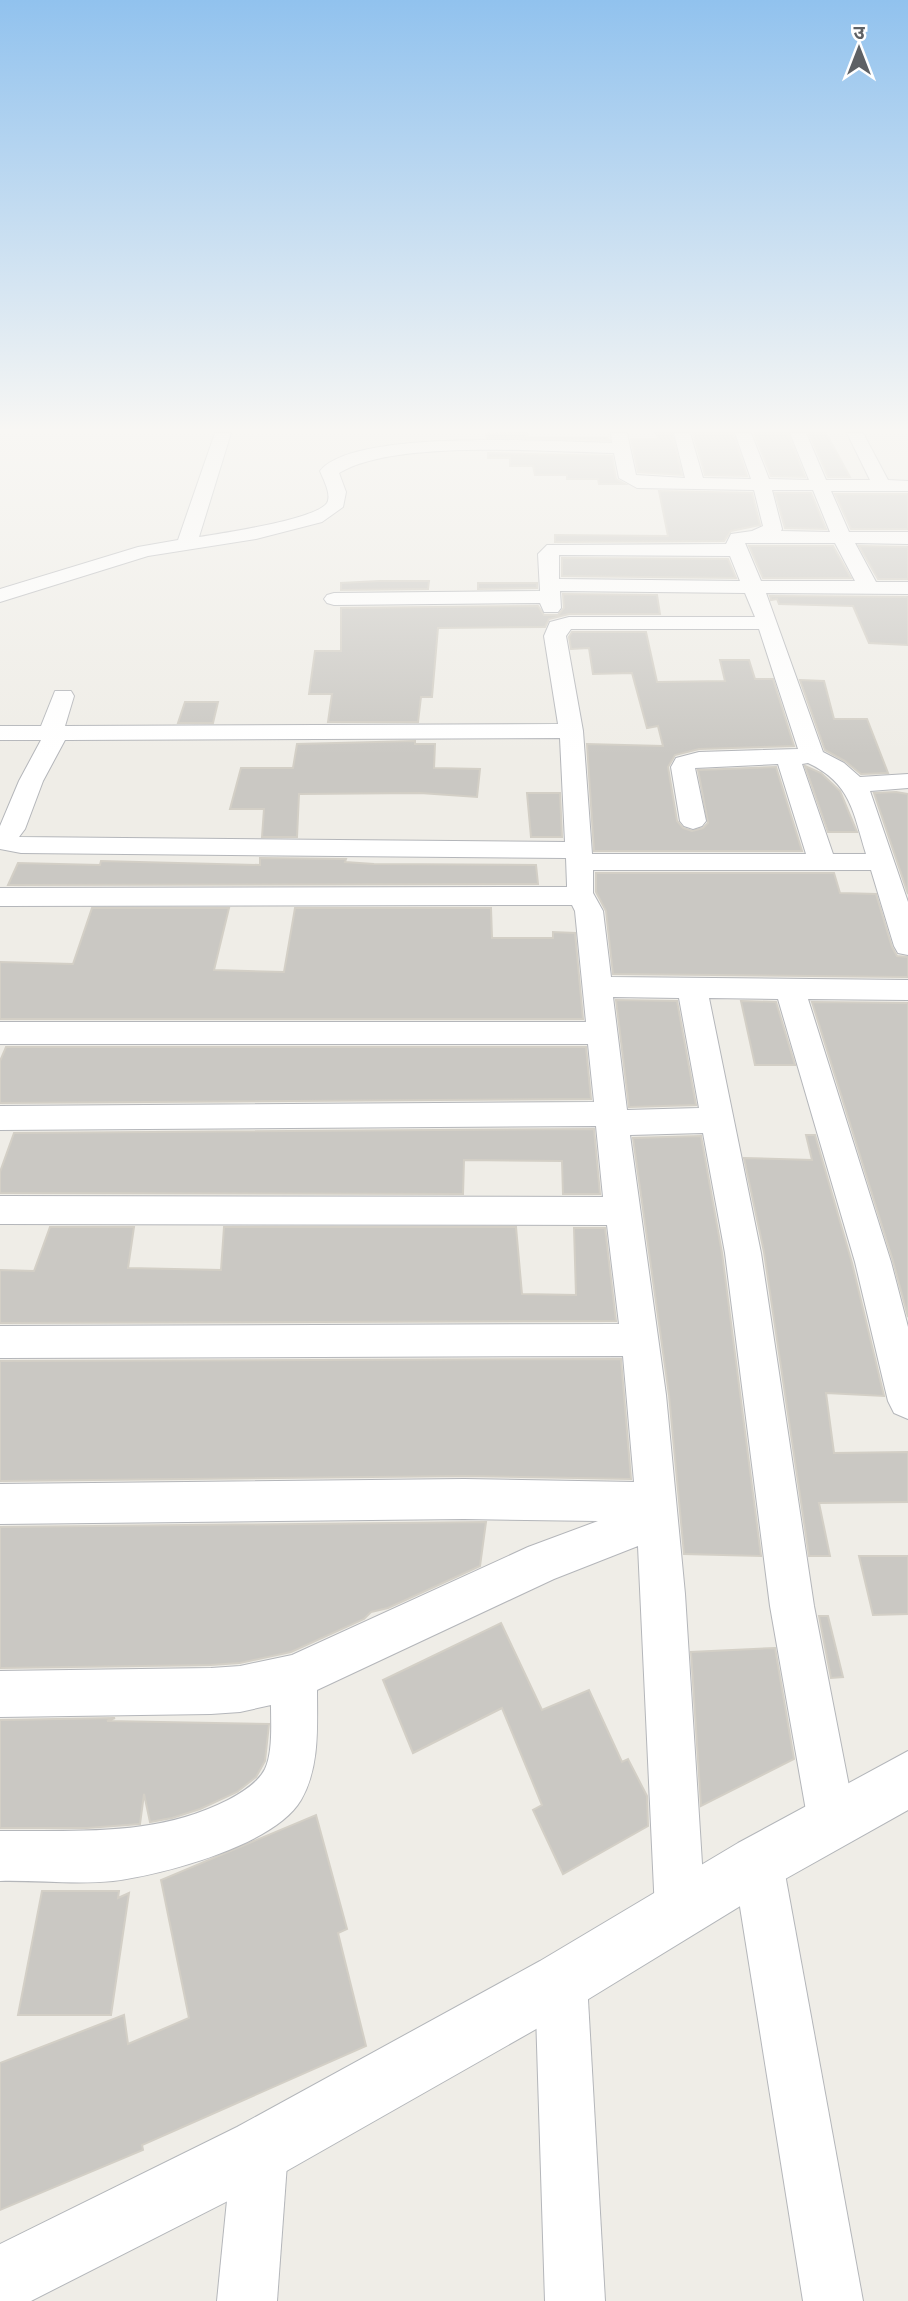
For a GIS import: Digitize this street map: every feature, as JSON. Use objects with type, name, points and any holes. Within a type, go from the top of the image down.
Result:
[{"type":"street","points":[[0,596],[115,559],[203,540]]},
{"type":"street","points":[[746,543],[751,540]]},
{"type":"street","points":[[562,625],[551,615],[548,554],[554,549],[796,540]]},
{"type":"street","points":[[843,540],[869,588]]},
{"type":"street","points":[[746,543],[754,587],[768,623],[822,862]]},
{"type":"street","points":[[334,599],[754,587],[908,588]]},
{"type":"street","points":[[680,1911],[648,1395],[623,1211],[599,986],[589,911],[578,869],[572,730],[555,636],[558,627],[562,625],[768,623]]},
{"type":"street","points":[[0,840],[12,830],[21,782],[54,732],[53,720],[63,696]]},
{"type":"street","points":[[0,733],[572,730]]},
{"type":"street","points":[[693,821],[683,767],[685,763],[699,759],[799,756],[841,768],[855,785],[881,862],[901,901],[908,946]]},
{"type":"street","points":[[855,785],[908,781]]},
{"type":"street","points":[[0,840],[21,845],[578,869],[881,862]]},
{"type":"street","points":[[0,897],[565,898],[578,869]]},
{"type":"street","points":[[599,986],[908,990]]},
{"type":"street","points":[[692,988],[743,1253],[792,1606],[832,1822]]},
{"type":"street","points":[[790,989],[873,1262],[908,1401]]},
{"type":"street","points":[[0,1033],[604,1033]]},
{"type":"street","points":[[0,1118],[717,1120]]},
{"type":"street","points":[[0,1210],[623,1211]]},
{"type":"street","points":[[0,1342],[640,1340]]},
{"type":"street","points":[[0,1504],[464,1499],[656,1511]]},
{"type":"street","points":[[0,1694],[211,1691],[240,1689],[295,1677],[656,1511]]},
{"type":"street","points":[[0,1856],[111,1856],[154,1849],[247,1816],[267,1804],[283,1787],[290,1771],[295,1677]]},
{"type":"street","points":[[0,2280],[260,2150],[561,1982],[758,1863],[908,1779]]},
{"type":"street","points":[[758,1863],[833,2301]]},
{"type":"street","points":[[561,1982],[575,2301]]},
{"type":"street","points":[[247,2301],[260,2150]]},
{"type":"building","points":[[555,540],[724,540],[724,541]]},
{"type":"building","points":[[749,546],[833,546],[851,578],[763,578]]},
{"type":"building","points":[[859,546],[908,547],[908,579],[878,579]]},
{"type":"building","points":[[562,558],[728,559],[736,578],[562,576]]},
{"type":"building","points":[[429,581],[428,589],[341,590],[341,583]]},
{"type":"building","points":[[478,583],[537,583],[537,588],[478,589]]},
{"type":"building","points":[[563,594],[657,595],[660,614],[569,614],[549,619],[545,627],[438,628],[432,697],[421,697],[418,722],[328,722],[332,694],[309,694],[315,651],[341,651],[341,608],[538,606],[544,615],[558,615],[564,608]]},
{"type":"building","points":[[770,596],[908,597],[908,645],[869,643],[853,606],[779,604],[777,599],[771,600]]},
{"type":"building","points":[[572,632],[646,632],[657,682],[725,681],[720,660],[749,660],[755,679],[773,679],[794,746],[699,749],[675,755],[668,767],[677,821],[683,828],[692,831],[703,828],[708,823],[698,770],[776,767],[802,851],[594,851],[587,744],[663,746],[658,726],[647,728],[632,673],[593,674],[589,648],[571,649],[569,637]]},
{"type":"building","points":[[800,680],[824,681],[834,719],[867,719],[888,773],[861,774],[825,750]]},
{"type":"building","points":[[185,702],[218,702],[213,723],[178,723]]},
{"type":"building","points":[[415,741],[415,744],[435,744],[434,768],[480,769],[477,797],[420,793],[299,794],[297,837],[262,837],[264,809],[230,809],[241,768],[293,768],[297,744]]},
{"type":"building","points":[[805,766],[821,773],[840,791],[857,832],[828,832]]},
{"type":"building","points":[[527,793],[560,793],[562,837],[531,837]]},
{"type":"building","points":[[874,793],[908,794],[908,894]]},
{"type":"building","points":[[260,858],[346,859],[345,862],[374,864],[536,865],[538,884],[8,885],[18,863],[100,865],[101,861],[260,865]]},
{"type":"building","points":[[596,873],[834,873],[840,893],[876,894],[892,947],[897,956],[908,957],[908,977],[613,974],[606,911],[596,892]]},
{"type":"building","points":[[92,908],[229,908],[214,970],[284,972],[295,908],[491,908],[492,938],[553,938],[553,932],[575,933],[583,1019],[0,1019],[0,962],[73,964]]},
{"type":"building","points":[[616,1000],[677,1001],[696,1105],[629,1107]]},
{"type":"building","points":[[741,1001],[776,1002],[795,1065],[755,1065]]},
{"type":"building","points":[[812,1002],[908,1003],[908,1317],[893,1261]]},
{"type":"building","points":[[6,1047],[586,1047],[591,1099],[0,1103],[0,1061]]},
{"type":"building","points":[[594,1129],[600,1194],[563,1194],[562,1161],[464,1160],[463,1194],[0,1193],[0,1172],[14,1133]]},
{"type":"building","points":[[806,1135],[815,1135],[852,1263],[884,1396],[826,1393],[834,1453],[908,1452],[908,1502],[819,1503],[830,1556],[809,1556],[764,1252],[744,1158],[812,1160]]},
{"type":"building","points":[[701,1136],[722,1253],[761,1556],[684,1554],[669,1395],[633,1138]]},
{"type":"building","points":[[50,1227],[134,1227],[128,1268],[221,1270],[224,1227],[516,1227],[522,1294],[576,1295],[574,1228],[605,1228],[616,1321],[0,1323],[0,1270],[34,1271]]},
{"type":"building","points":[[621,1359],[631,1479],[464,1476],[0,1481],[0,1361]]},
{"type":"building","points":[[486,1522],[480,1566],[388,1608],[371,1612],[364,1619],[291,1652],[240,1663],[211,1665],[0,1668],[0,1527]]},
{"type":"building","points":[[859,1556],[908,1556],[908,1614],[873,1615]]},
{"type":"building","points":[[819,1616],[828,1616],[843,1677],[831,1678]]},
{"type":"building","points":[[501,1623],[542,1710],[589,1690],[622,1762],[628,1759],[647,1796],[648,1826],[563,1874],[533,1810],[542,1805],[502,1708],[413,1753],[383,1680]]},
{"type":"building","points":[[775,1648],[794,1759],[701,1806],[691,1652]]},
{"type":"building","points":[[115,1718],[107,1721],[269,1724],[265,1761],[256,1777],[237,1792],[172,1818],[150,1822],[144,1794],[140,1824],[87,1828],[0,1828],[0,1720]]},
{"type":"building","points":[[316,1815],[347,1929],[338,1933],[366,2046],[142,2145],[143,2150],[0,2210],[0,2063],[124,2015],[128,2044],[189,2018],[161,1880]]},
{"type":"building","points":[[42,1891],[119,1891],[118,1898],[129,1893],[111,2015],[18,2015]]}]
